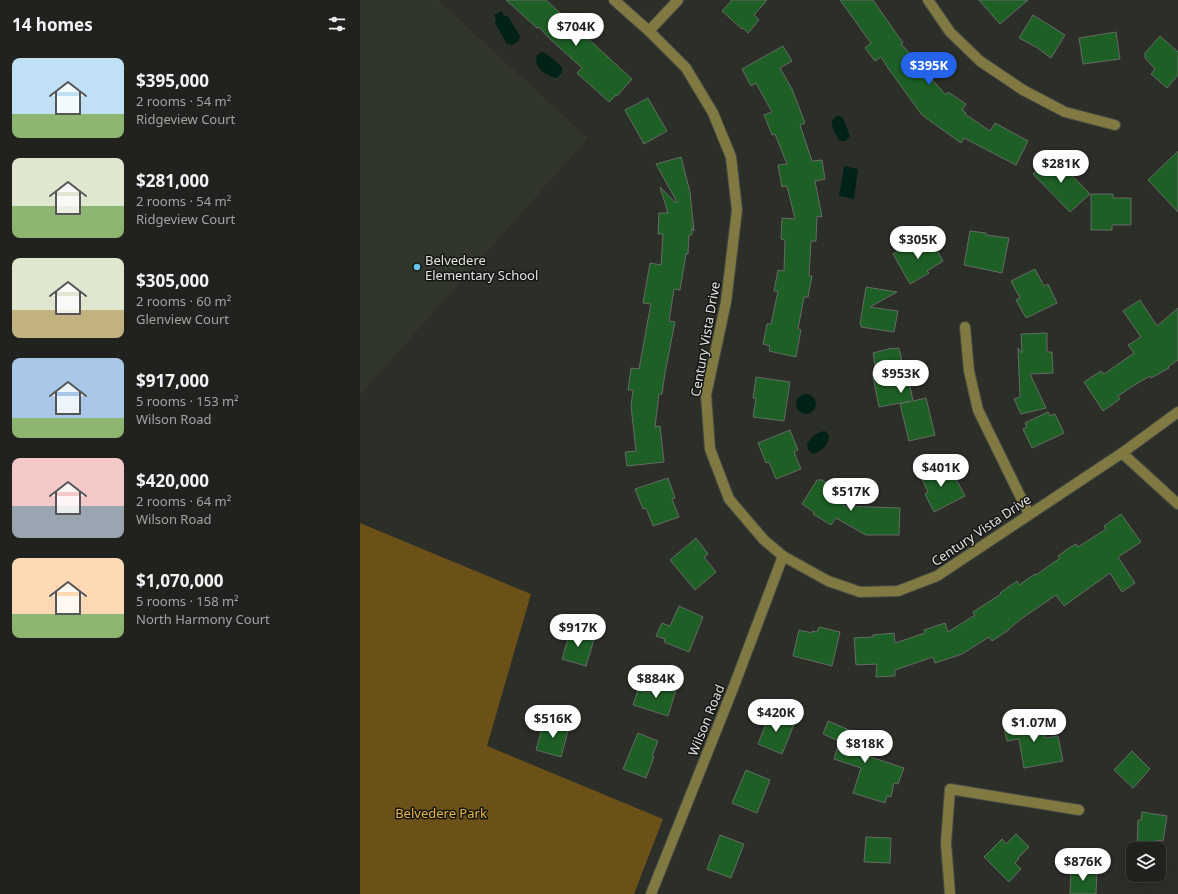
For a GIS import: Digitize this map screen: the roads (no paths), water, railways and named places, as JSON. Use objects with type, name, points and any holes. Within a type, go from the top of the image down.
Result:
[{"type":"street","name":"Century Vista Drive","points":[[614,0],[649,31],[686,68],[713,112],[731,157],[737,210],[726,302],[706,395],[710,449],[729,499],[764,540],[783,556],[828,580],[860,592],[898,591],[937,576],[1122,453],[1178,412]]},
{"type":"street","points":[[649,31],[678,0]]},
{"type":"street","points":[[928,0],[950,32],[980,61],[1023,90],[1065,112],[1115,125]]},
{"type":"street","points":[[965,327],[968,371],[978,410],[1029,514]]},
{"type":"street","points":[[1122,453],[1178,504]]},
{"type":"street","name":"Wilson Road","points":[[650,894],[734,686],[783,556]]},
{"type":"street","points":[[950,894],[946,843],[950,789],[1079,810]]},
{"type":"place","name":"Belvedere Elementary School","points":[[417,267]]},
{"type":"park label","name":"Belvedere Park","points":[[441,813]]}]
